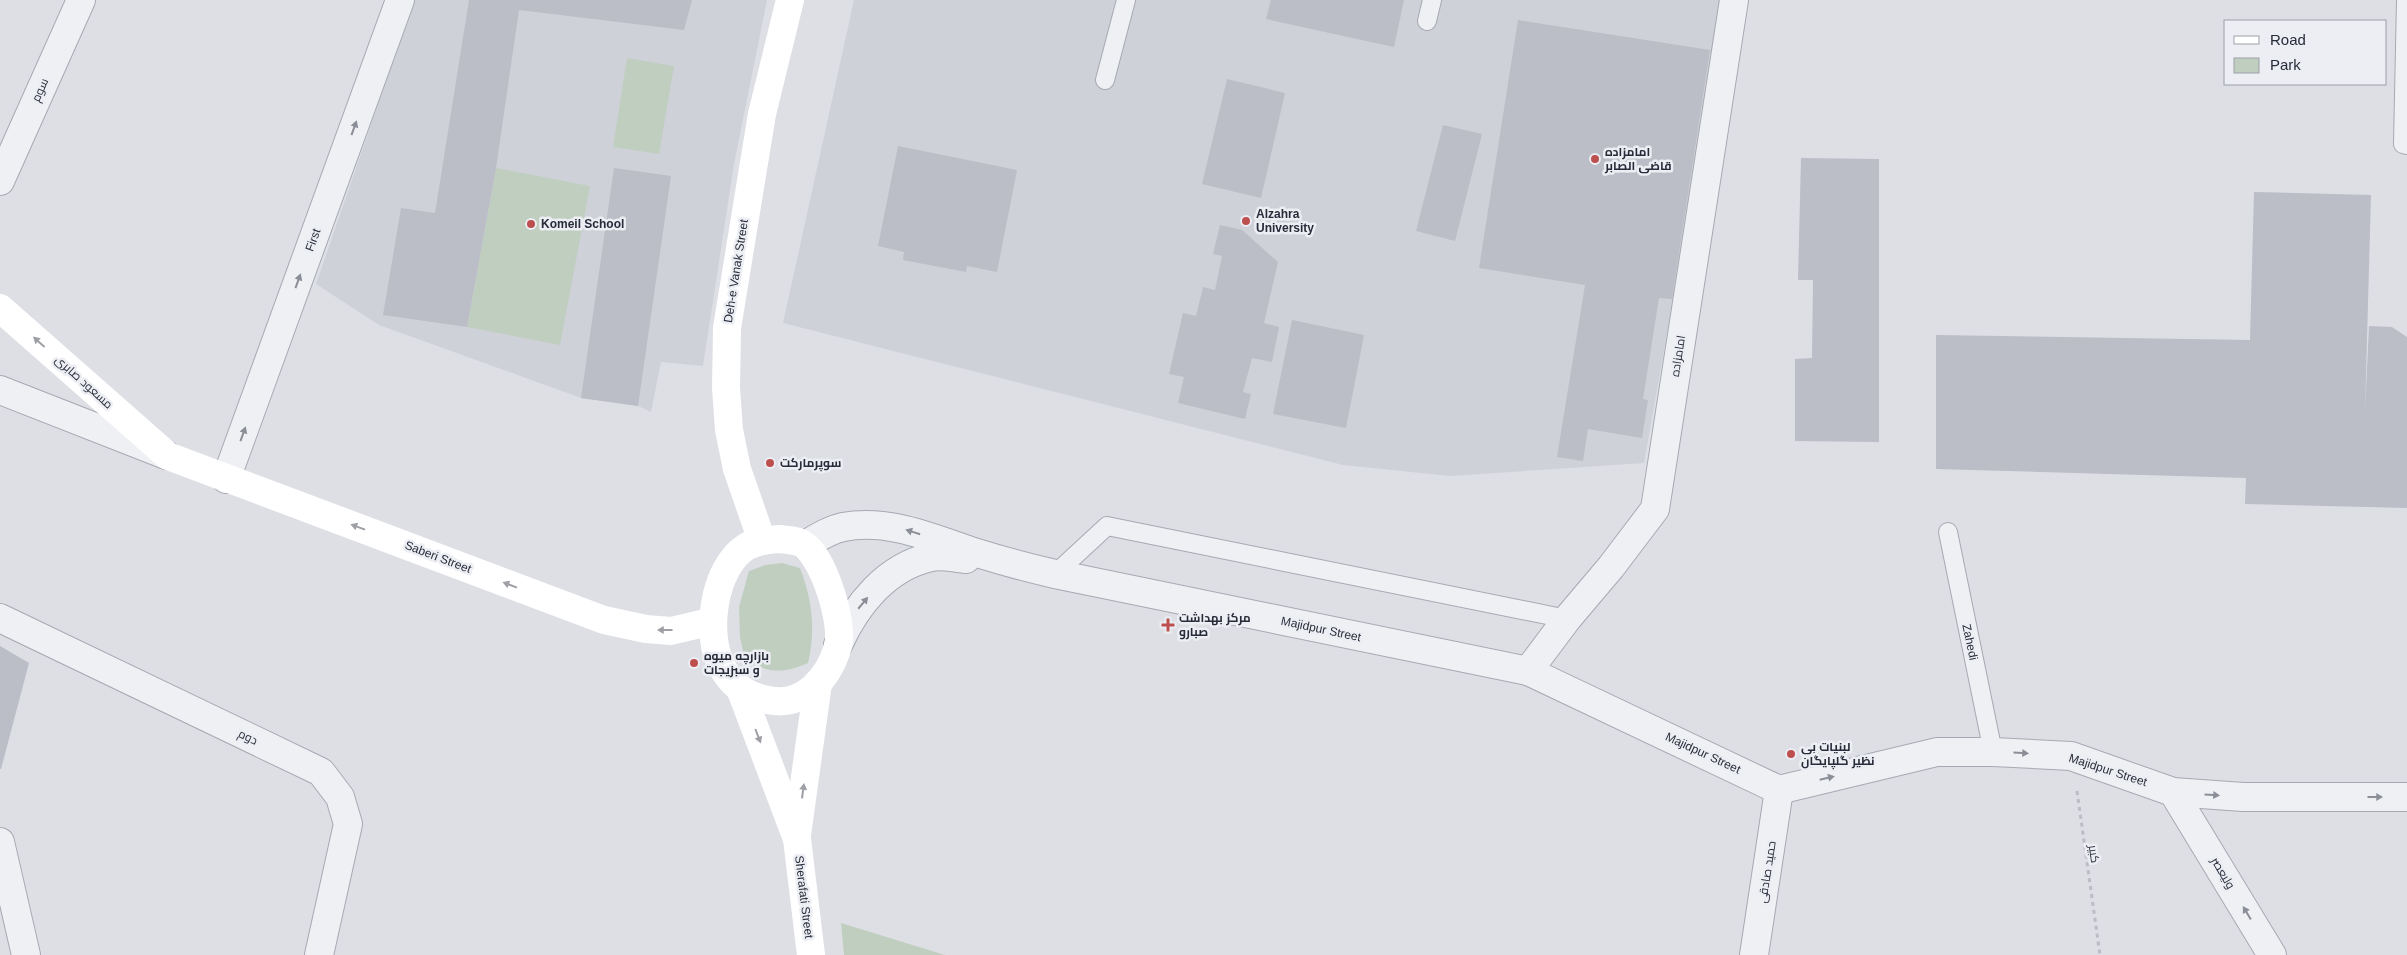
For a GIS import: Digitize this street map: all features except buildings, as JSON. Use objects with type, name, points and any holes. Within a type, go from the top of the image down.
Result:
[{"type":"street","name":"سوم","points":[[0,181],[81,0]]},
{"type":"street","name":"First","points":[[226,480],[400,0]]},
{"type":"street","name":"Deh-e Vanak Street","points":[[762,541],[737,469],[729,430],[726,388],[727,328],[762,114],[790,0]]},
{"type":"street","name":"امامزاده","points":[[1528,671],[1567,619],[1611,567],[1654,509],[1734,0]]},
{"type":"street","name":"مسعود صابری","points":[[0,308],[168,456]]},
{"type":"street","points":[[0,390],[168,456]]},
{"type":"street","name":"Saberi Street","points":[[168,456],[226,480],[398,542],[604,620],[646,630],[671,631],[713,621]]},
{"type":"street","points":[[805,545],[826,532],[841,527],[875,525],[897,527],[1010,564]]},
{"type":"street","points":[[797,839],[741,691],[722,666],[715,646],[713,621],[718,592],[733,557],[747,546],[762,541],[778,539],[795,541],[805,545],[821,566],[835,602],[838,645]]},
{"type":"street","points":[[741,691],[773,702],[795,700],[815,689],[849,621],[875,588],[890,575],[907,566],[932,557],[1010,564]]},
{"type":"street","name":"Majidpur Street","points":[[1010,564],[1528,671],[1779,790],[1937,752],[1993,752],[2072,756],[2174,792],[2243,797],[2407,797]]},
{"type":"street","name":"دوم","points":[[0,618],[320,772],[340,797],[348,824],[319,955]]},
{"type":"street","points":[[797,839],[818,682]]},
{"type":"street","name":"حمید صادقی","points":[[1754,955],[1779,790]]},
{"type":"street","name":"ولیعصر","points":[[2174,792],[2272,955]]},
{"type":"street","name":"Sherafati Street","points":[[797,839],[811,955]]},
{"type":"street","points":[[0,842],[26,955]]},
{"type":"lane","points":[[1104,80],[1126,0]]},
{"type":"lane","points":[[1427,21],[1432,0]]},
{"type":"lane","points":[[2406,0],[2403,144],[2407,144]]},
{"type":"lane","points":[[1055,574],[1107,526],[1567,619]]},
{"type":"lane","name":"Zahedi","points":[[1948,532],[1993,752]]},
{"type":"path","name":"کبیر","points":[[2072,756],[2100,955]]},
{"type":"shaded area","name":"Komeil School","points":[[414,0],[767,0],[734,164],[703,366],[661,362],[651,412],[638,406],[581,398],[379,325],[316,284]]},
{"type":"shaded area","name":"Alzahra University","points":[[854,0],[1726,0],[1644,463],[1450,476],[1343,465],[783,323]]},
{"type":"green space","points":[[627,58],[674,66],[659,154],[613,147]]},
{"type":"green space","points":[[496,168],[590,186],[560,345],[467,327]]},
{"type":"green space","points":[[782,563],[800,568],[810,603],[812,639],[808,663],[791,669],[769,670],[745,660],[740,637],[739,607],[749,571],[765,565]]},
{"type":"green space","points":[[841,923],[945,955],[844,955]]},
{"type":"place","name":"امامزاده قاضی الصابر","points":[[1595,159]]},
{"type":"place","name":"Alzahra University","points":[[1246,221]]},
{"type":"place","name":"Komeil School","points":[[531,224]]},
{"type":"place","name":"سوپرمارکت","points":[[770,463]]},
{"type":"place","name":"مرکز بهداشت صبارو","points":[[1168,625]]},
{"type":"place","name":"بازارچه میوه و سبزیجات","points":[[694,663]]},
{"type":"place","name":"لبنیات بی نظیر گلپایگان","points":[[1791,754]]}]
